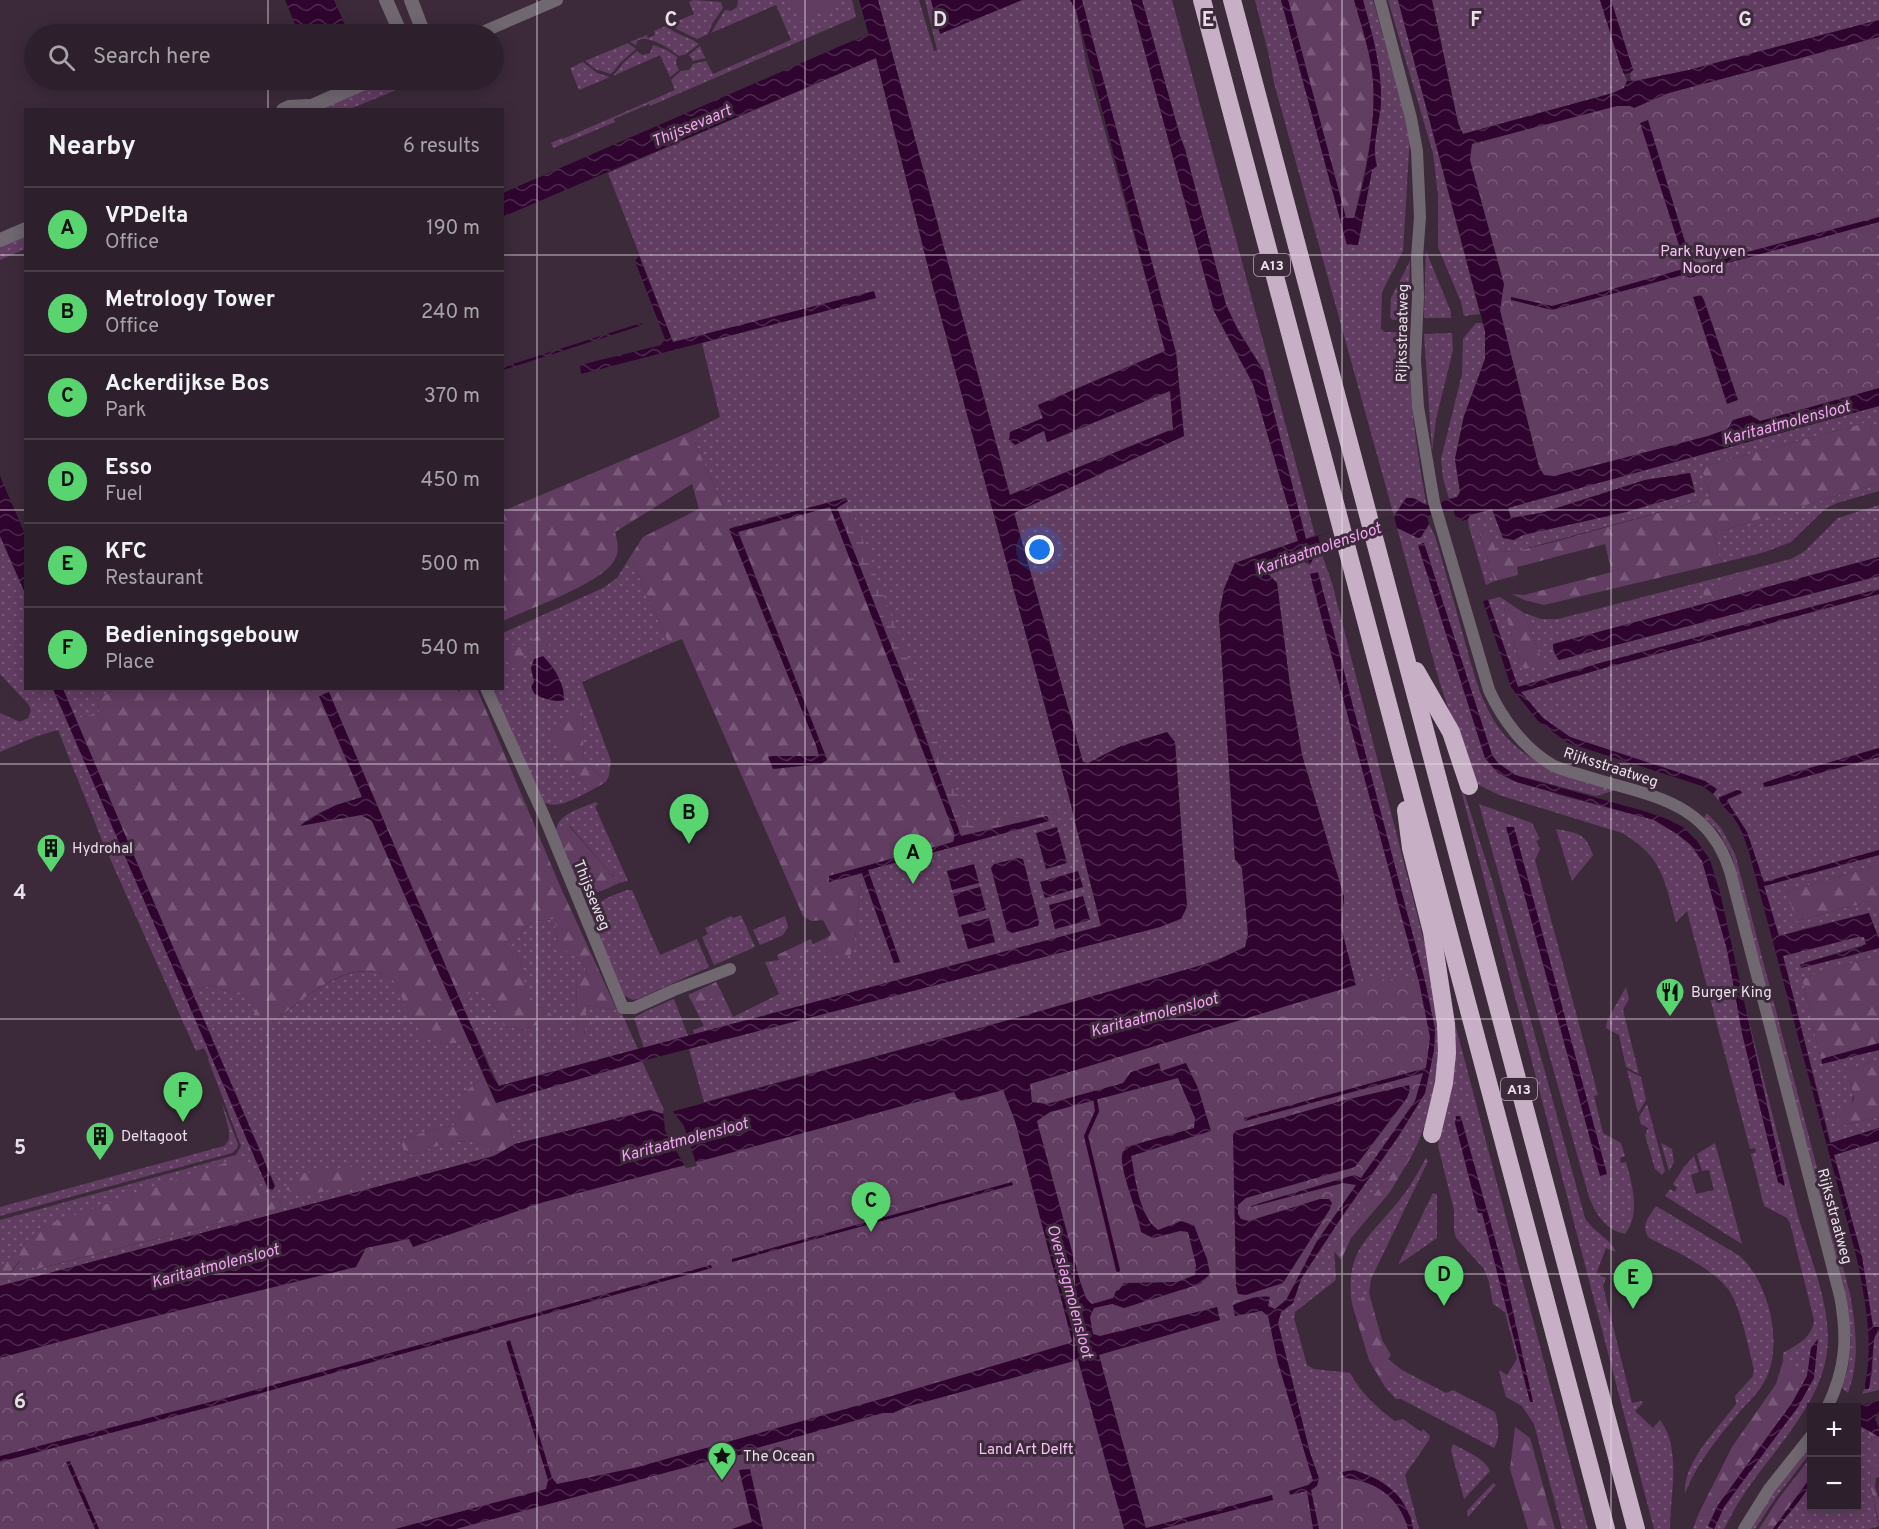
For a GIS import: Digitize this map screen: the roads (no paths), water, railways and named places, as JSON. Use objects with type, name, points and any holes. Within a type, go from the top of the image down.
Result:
[{"type":"highway","name":"A13","points":[[1202,0],[1606,1529]]},
{"type":"highway","name":"A13","points":[[1232,0],[1636,1529]]},
{"type":"highway","name":"A13","points":[[1404,649],[1451,732],[1469,786]]},
{"type":"highway","name":"A13","points":[[1399,746],[1411,848],[1432,932],[1446,1024],[1447,1053],[1444,1083],[1432,1134]]},
{"type":"street","points":[[386,0],[397,24]]},
{"type":"street","points":[[411,0],[420,24]]},
{"type":"street","points":[[501,24],[557,0]]},
{"type":"street","name":"Rijksstraatweg","points":[[1380,0],[1411,118],[1417,151],[1420,217],[1417,257],[1416,384],[1418,407],[1436,508],[1489,690],[1497,709],[1510,726],[1532,750],[1555,766],[1672,802],[1706,827],[1723,851],[1842,1306],[1845,1329],[1843,1366],[1835,1393],[1829,1403]]},
{"type":"street","points":[[287,108],[306,108],[348,90]]},
{"type":"street","points":[[0,240],[24,230]]},
{"type":"street","name":"Thijsseweg","points":[[487,690],[543,816],[623,1008],[634,1008],[730,969]]},
{"type":"street","points":[[1744,1529],[1769,1489],[1807,1441]]},
{"type":"water","points":[[285,0],[334,0],[345,24],[295,24]]},
{"type":"water","name":"Thijssevaart","points":[[859,0],[878,0],[1010,495],[1173,429],[1170,391],[1047,442],[1044,431],[1015,445],[1009,440],[1010,432],[1043,418],[1038,405],[1165,351],[1076,10],[1070,0],[1082,0],[1176,353],[1184,436],[1014,513],[1083,762],[1088,763],[1121,746],[1167,732],[1175,742],[1187,907],[1181,919],[1160,927],[642,1061],[496,1103],[372,821],[361,815],[300,826],[310,818],[336,805],[362,797],[319,696],[329,692],[493,1077],[499,1086],[1101,926],[1066,785],[933,287],[876,58],[504,216],[504,193],[852,41],[869,36]]},
{"type":"water","points":[[931,0],[1022,0],[940,34]]},
{"type":"water","points":[[1131,0],[1142,0],[1185,149],[1226,305],[1238,330],[1263,370],[1306,539],[1394,516],[1406,498],[1413,498],[1426,505],[1457,497],[1460,492],[1455,459],[1464,416],[1485,359],[1485,331],[1398,0],[1432,0],[1458,123],[1463,134],[1613,93],[1624,88],[1627,81],[1689,70],[1879,20],[1879,37],[1669,93],[1634,108],[1617,106],[1472,144],[1470,160],[1504,284],[1500,310],[1539,467],[1544,475],[1554,476],[1708,436],[1727,429],[1733,420],[1750,415],[1760,421],[1879,388],[1879,406],[1508,508],[1511,518],[1541,513],[1645,480],[1690,473],[1695,492],[1626,512],[1523,535],[1514,540],[1503,538],[1492,509],[1470,515],[1468,519],[1462,521],[1455,516],[1453,509],[1427,516],[1429,524],[1418,538],[1397,528],[1320,549],[1310,565],[1301,560],[1292,567],[1285,568],[1281,565],[1267,569],[1267,573],[1277,583],[1290,686],[1302,755],[1344,897],[1341,927],[1356,985],[1030,1084],[1032,1102],[1047,1104],[1123,1083],[1131,1072],[1159,1063],[1161,1071],[1186,1063],[1198,1088],[1211,1131],[1131,1156],[1139,1196],[1151,1223],[1158,1230],[1181,1221],[1194,1225],[1207,1259],[1210,1274],[1200,1284],[1124,1308],[1112,1304],[1094,1308],[1090,1317],[1093,1334],[1100,1336],[1217,1307],[1220,1320],[1099,1355],[1146,1528],[1272,1495],[1273,1500],[1161,1529],[1124,1529],[1078,1360],[906,1407],[893,1413],[883,1413],[757,1448],[748,1453],[702,1463],[456,1529],[395,1529],[546,1489],[548,1480],[506,1342],[510,1340],[552,1478],[557,1484],[634,1468],[1070,1343],[1072,1341],[1015,1121],[1003,1090],[962,1101],[954,1092],[544,1202],[413,1247],[409,1239],[366,1248],[356,1267],[136,1321],[0,1358],[0,1286],[494,1156],[515,1144],[650,1110],[663,1114],[963,1033],[1216,961],[1245,947],[1248,934],[1242,868],[1235,859],[1219,616],[1224,589],[1235,563],[1298,541],[1253,384],[1214,311]],"holes":[[[1178,1078],[1195,1118],[1194,1128],[1126,1147],[1122,1155],[1124,1171],[1141,1232],[1153,1238],[1180,1231],[1188,1232],[1196,1265],[1195,1275],[1177,1282],[1124,1283],[1113,1298],[1092,1304],[1086,1298],[1080,1281],[1037,1121],[1050,1112]]]},
{"type":"water","points":[[1281,0],[1288,0],[1346,218],[1354,218],[1366,168],[1374,97],[1366,40],[1354,0],[1363,0],[1378,63],[1381,102],[1375,142],[1377,166],[1372,170],[1358,245],[1347,245]]},
{"type":"water","points":[[1600,0],[1611,0],[1633,70],[1630,73],[1624,74]]},
{"type":"water","points":[[1648,120],[1689,255],[1696,263],[1702,264],[1879,217],[1879,222],[1713,267],[1691,278],[1683,275],[1552,310],[1511,300],[1511,297],[1552,306],[1683,269],[1684,261],[1640,123]]},
{"type":"water","points":[[639,256],[673,342],[874,291],[876,298],[581,374],[580,365],[661,345],[665,339],[635,261]]},
{"type":"water","points":[[1701,295],[1738,400],[1727,404],[1693,297]]},
{"type":"water","points":[[641,323],[643,325],[504,370],[504,367]]},
{"type":"water","points":[[0,476],[24,532],[24,591],[0,536]]},
{"type":"water","points":[[846,498],[848,501],[837,508],[907,687],[961,836],[1047,816],[1049,821],[868,870],[900,962],[894,963],[862,873],[829,882],[829,876],[953,842],[955,835],[830,507],[738,532],[827,760],[821,764],[773,769],[768,756],[819,756],[729,529]]},
{"type":"water","points":[[1424,543],[1492,755],[1498,763],[1515,775],[1667,819],[1683,827],[1697,841],[1710,860],[1720,892],[1785,1186],[1778,1182],[1742,1033],[1727,950],[1702,861],[1690,844],[1654,820],[1516,782],[1498,773],[1485,758],[1418,545]]},
{"type":"water","points":[[1879,557],[1879,576],[1559,660],[1555,655],[1553,644]]},
{"type":"water","points":[[1318,572],[1425,981],[1435,1029],[1434,1050],[1425,1093],[1398,1137],[1301,1279],[1293,1303],[1281,1312],[1278,1323],[1310,1453],[1319,1478],[1317,1486],[1311,1490],[1319,1529],[1313,1529],[1307,1491],[1290,1495],[1289,1491],[1313,1481],[1278,1363],[1268,1316],[1262,1311],[1235,1316],[1233,1305],[1256,1297],[1270,1297],[1268,1306],[1275,1309],[1286,1300],[1317,1241],[1356,1185],[1343,1183],[1250,1206],[1354,1175],[1361,1178],[1415,1101],[1423,1073],[1245,1121],[1244,1118],[1426,1068],[1430,1037],[1419,982],[1310,574]]},
{"type":"water","points":[[1879,589],[1879,594],[1521,692],[1543,718],[1570,737],[1705,781],[1717,789],[1713,794],[1702,786],[1568,743],[1538,721],[1511,687],[1483,601],[1488,600],[1518,687]]},
{"type":"water","points":[[543,656],[558,676],[563,688],[564,700],[553,701],[535,695],[531,687],[534,682],[531,668],[534,659]]},
{"type":"water","points":[[53,690],[63,690],[275,1186],[272,1191],[268,1189]]},
{"type":"water","points":[[1879,748],[1879,757],[1764,787],[1763,783]]},
{"type":"water","points":[[1737,790],[1742,793],[1727,801],[1747,832],[1764,882],[1879,850],[1879,855],[1764,886],[1779,936],[1869,913],[1879,939],[1879,948],[1801,968],[1800,965],[1804,963],[1861,947],[1866,944],[1864,937],[1783,956],[1830,1143],[1879,1128],[1879,1141],[1834,1155],[1862,1257],[1873,1327],[1879,1327],[1874,1340],[1869,1389],[1865,1389],[1865,1384],[1869,1337],[1857,1259],[1749,852],[1738,825],[1719,798]]},
{"type":"water","points":[[1057,827],[1067,863],[1046,869],[1036,833]]},
{"type":"water","points":[[1506,827],[1514,827],[1607,1174],[1600,1176]]},
{"type":"water","points":[[1018,858],[1023,859],[1039,922],[1038,926],[1012,933],[1007,930],[991,868],[994,864]]},
{"type":"water","points":[[974,864],[979,883],[952,890],[947,871]]},
{"type":"water","points":[[1078,871],[1083,887],[1045,898],[1040,882]]},
{"type":"water","points":[[980,887],[986,910],[959,917],[953,894]]},
{"type":"water","points":[[1083,896],[1090,920],[1055,929],[1049,905]]},
{"type":"water","points":[[989,918],[995,942],[968,949],[961,925]]},
{"type":"water","points":[[1879,1043],[1879,1050],[1822,1064],[1821,1059]]},
{"type":"water","points":[[1409,1085],[1407,1098],[1355,1167],[1246,1198],[1238,1205],[1238,1214],[1241,1219],[1249,1221],[1320,1199],[1329,1199],[1332,1203],[1283,1283],[1246,1295],[1238,1294],[1233,1135],[1235,1131],[1345,1100]]},
{"type":"water","points":[[1456,1116],[1460,1116],[1462,1121],[1504,1271],[1533,1402],[1530,1402],[1482,1213],[1478,1213],[1455,1123]]},
{"type":"water","points":[[1012,1182],[1013,1185],[732,1262],[732,1259]]},
{"type":"water","points":[[711,1265],[712,1268],[225,1403],[0,1462],[0,1456],[222,1399]]},
{"type":"water","points":[[1818,1339],[1814,1378],[1798,1407],[1724,1507],[1714,1529],[1708,1526],[1718,1505],[1792,1403],[1807,1376],[1811,1348]]},
{"type":"water","points":[[1879,1401],[1879,1411],[1875,1419],[1879,1428],[1879,1437],[1861,1427],[1862,1405]]},
{"type":"water","points":[[70,1461],[99,1529],[95,1529],[66,1462]]},
{"type":"water","points":[[750,1469],[763,1529],[732,1529],[752,1522],[739,1470]]},
{"type":"water","points":[[1354,1470],[1393,1490],[1406,1507],[1413,1529],[1408,1529],[1399,1508],[1385,1493],[1367,1483],[1345,1478],[1341,1472]]},
{"type":"water","points":[[1807,1482],[1807,1489],[1803,1496],[1777,1529],[1773,1529]]},
{"type":"waterway","points":[[1095,1098],[1097,1111],[1086,1136],[1118,1270]]},
{"type":"place","name":"Metrology Tower","points":[[689,844]]},
{"type":"place","name":"Hydrohal","points":[[51,874]]},
{"type":"place","name":"VPDelta","points":[[913,884]]},
{"type":"place","name":"Burger King","points":[[1670,1018]]},
{"type":"place","name":"Bedieningsgebouw","points":[[183,1122]]},
{"type":"place","name":"Deltagoot","points":[[100,1162]]},
{"type":"place","name":"Ackerdijkse Bos","points":[[871,1232]]},
{"type":"place","name":"Esso","points":[[1444,1306]]},
{"type":"place","name":"KFC","points":[[1633,1309]]},
{"type":"place","name":"The Ocean","points":[[722,1482]]},
{"type":"park label","name":"Park Ruyven Noord","points":[[1703,260]]},
{"type":"park label","name":"Land Art Delft","points":[[1026,1449]]},
{"type":"water label","name":"Karitaatmolensloot","points":[[1786,422]]},
{"type":"water label","name":"Karitaatmolensloot","points":[[1318,548]]},
{"type":"water label","name":"Karitaatmolensloot","points":[[1154,1014]]},
{"type":"water label","name":"Karitaatmolensloot","points":[[684,1139]]},
{"type":"water label","name":"Karitaatmolensloot","points":[[215,1265]]},
{"type":"water label","name":"Overslagmolensloot","points":[[1071,1291]]}]
